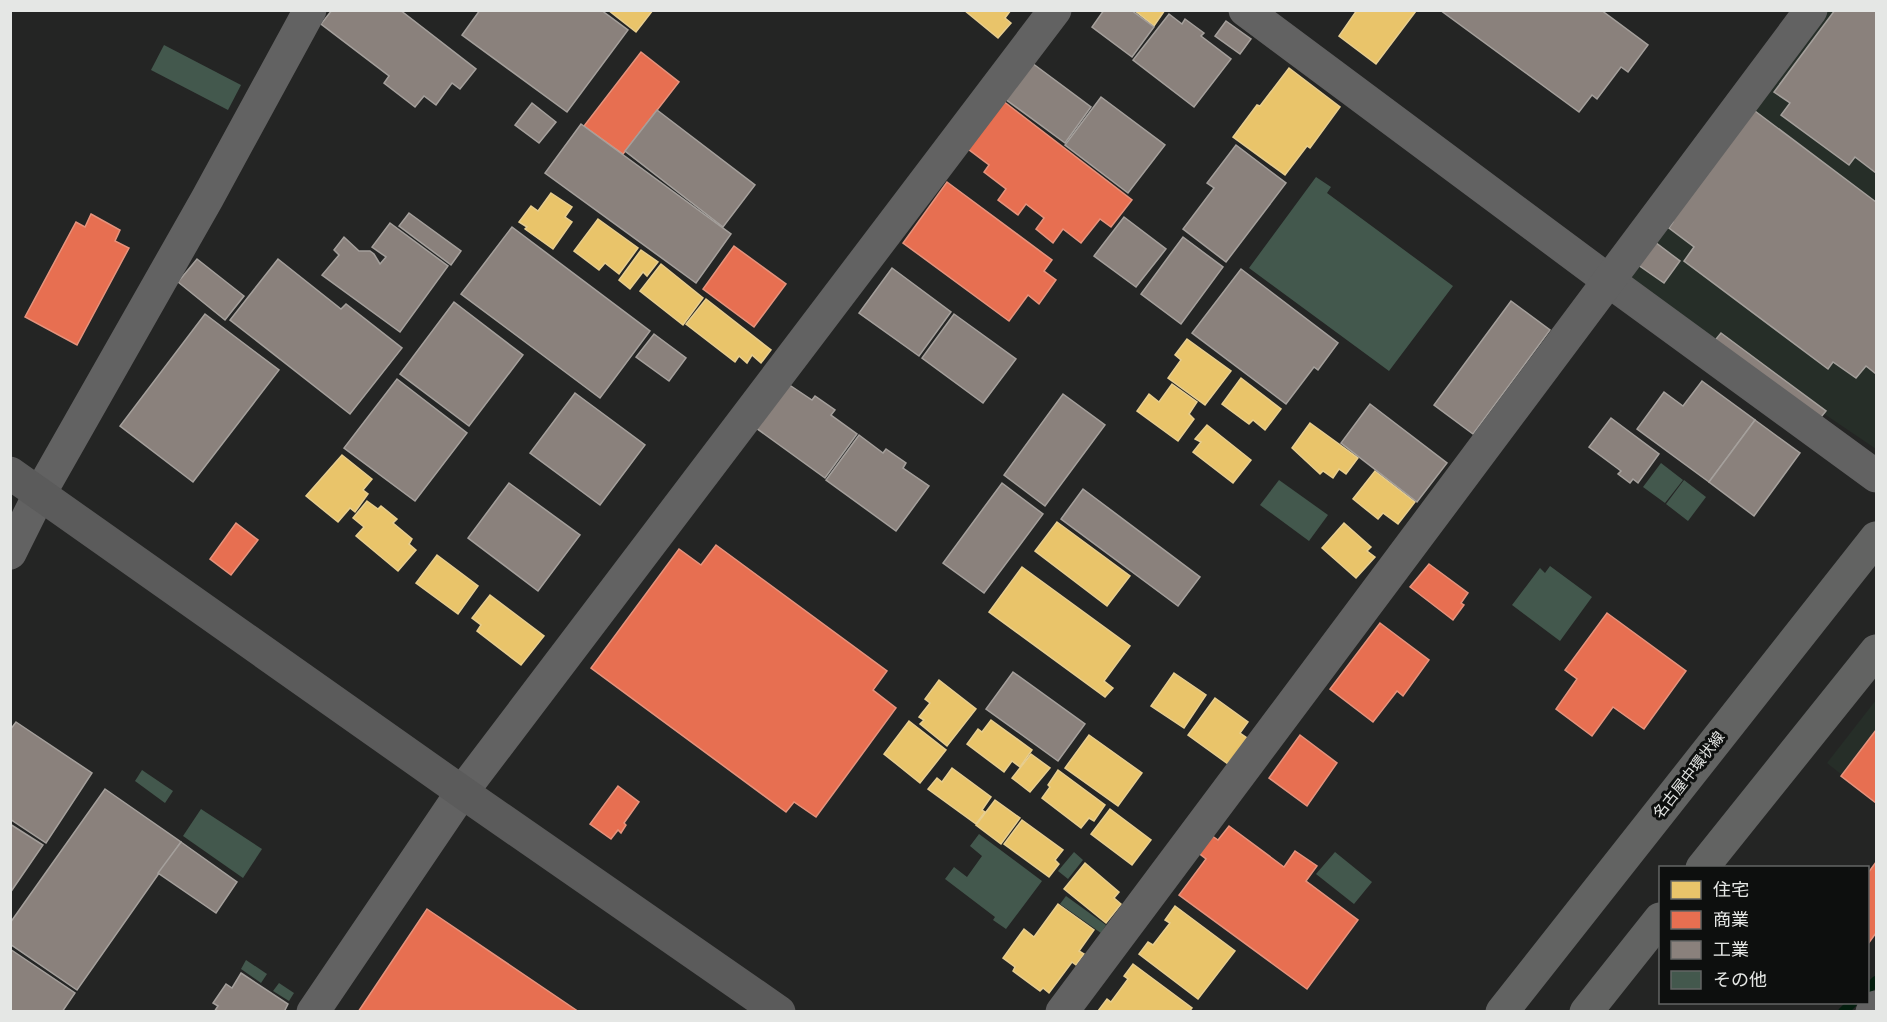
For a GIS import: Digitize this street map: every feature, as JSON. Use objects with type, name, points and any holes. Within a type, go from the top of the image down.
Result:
[{"type":"main road","name":"名古屋中環状線","points":[[1502,1011],[1876,538]]},
{"type":"main road","points":[[1703,866],[1876,651]]},
{"type":"main road","points":[[1586,1011],[1659,921]]},
{"type":"street","points":[[10,553],[40,494],[310,10]]},
{"type":"street","points":[[313,1011],[462,792],[1055,10]]},
{"type":"street","points":[[1245,10],[1876,476]]},
{"type":"street","points":[[1062,1011],[1811,10]]},
{"type":"street","points":[[10,473],[462,792],[779,1011]]},
{"type":"street","points":[[1872,1011],[1876,1007]]},
{"type":"shaded area","points":[[1823,11],[1876,11],[1876,449],[1626,280]]},
{"type":"shaded area","points":[[1876,700],[1876,802],[1827,763]]},
{"type":"building: 住宅","points":[[608,10],[653,10],[636,32]]},
{"type":"building: 住宅","points":[[964,10],[1011,10],[1005,18],[1011,23],[998,38]]},
{"type":"building: 住宅","points":[[1134,10],[1165,10],[1154,26]]},
{"type":"building: 住宅","points":[[1357,10],[1416,11],[1376,64],[1339,36]]},
{"type":"building: 住宅","points":[[1289,68],[1340,107],[1310,148],[1307,146],[1285,175],[1233,137]]},
{"type":"building: 住宅","points":[[551,193],[572,207],[565,217],[572,222],[553,249],[519,222],[531,206],[538,211]]},
{"type":"building: 住宅","points":[[598,219],[638,248],[619,274],[605,263],[599,270],[574,251]]},
{"type":"building: 住宅","points":[[641,250],[658,262],[647,276],[643,272],[630,289],[619,280]]},
{"type":"building: 住宅","points":[[661,264],[703,298],[683,325],[640,291]]},
{"type":"building: 住宅","points":[[706,299],[771,350],[761,363],[752,355],[747,363],[739,356],[735,362],[686,324]]},
{"type":"building: 住宅","points":[[1187,339],[1231,371],[1205,405],[1168,378],[1181,360],[1175,355]]},
{"type":"building: 住宅","points":[[1241,378],[1281,409],[1265,430],[1253,420],[1249,424],[1222,404]]},
{"type":"building: 住宅","points":[[1172,384],[1197,402],[1189,414],[1194,419],[1178,441],[1137,411],[1149,394],[1159,402]]},
{"type":"building: 住宅","points":[[1310,423],[1358,458],[1346,474],[1339,469],[1333,478],[1323,471],[1320,474],[1292,448]]},
{"type":"building: 住宅","points":[[1207,425],[1251,460],[1233,483],[1193,452],[1201,442],[1195,439]]},
{"type":"building: 住宅","points":[[342,455],[372,479],[363,490],[368,494],[355,512],[350,508],[338,522],[306,496]]},
{"type":"building: 住宅","points":[[1375,471],[1415,502],[1398,524],[1383,513],[1378,519],[1353,499]]},
{"type":"building: 住宅","points":[[367,501],[378,509],[381,506],[397,519],[393,523],[412,539],[409,544],[416,550],[398,571],[356,536],[364,527],[353,518]]},
{"type":"building: 住宅","points":[[1057,522],[1130,576],[1107,606],[1035,551]]},
{"type":"building: 住宅","points":[[1344,523],[1371,547],[1367,551],[1375,557],[1356,578],[1322,548]]},
{"type":"building: 住宅","points":[[437,555],[478,586],[458,614],[416,583]]},
{"type":"building: 住宅","points":[[1022,567],[1130,646],[1104,681],[1113,688],[1105,697],[989,612]]},
{"type":"building: 住宅","points":[[490,595],[544,636],[521,665],[477,631],[481,625],[472,618]]},
{"type":"building: 住宅","points":[[1174,673],[1206,695],[1184,728],[1151,706]]},
{"type":"building: 住宅","points":[[939,680],[976,709],[947,746],[920,724],[924,720],[919,717],[930,703],[925,699]]},
{"type":"building: 住宅","points":[[1215,698],[1248,722],[1240,733],[1247,738],[1228,764],[1188,735]]},
{"type":"building: 住宅","points":[[991,720],[1032,750],[1020,767],[1012,761],[1004,772],[967,744],[978,729],[982,732]]},
{"type":"building: 住宅","points":[[909,721],[946,750],[920,783],[884,754]]},
{"type":"building: 住宅","points":[[1089,735],[1142,773],[1118,806],[1065,768]]},
{"type":"building: 住宅","points":[[1031,754],[1050,768],[1030,792],[1012,778]]},
{"type":"building: 住宅","points":[[952,768],[991,797],[982,810],[985,812],[976,824],[928,789],[937,778],[942,782]]},
{"type":"building: 住宅","points":[[1058,770],[1105,805],[1094,821],[1089,818],[1081,828],[1042,798]]},
{"type":"building: 住宅","points":[[995,800],[1020,818],[1001,844],[976,825]]},
{"type":"building: 住宅","points":[[1110,809],[1151,840],[1132,865],[1091,834]]},
{"type":"building: 住宅","points":[[1022,820],[1063,850],[1055,860],[1059,864],[1049,877],[1004,844]]},
{"type":"building: 住宅","points":[[1085,863],[1119,892],[1114,898],[1121,904],[1106,923],[1064,889]]},
{"type":"building: 住宅","points":[[1058,904],[1094,930],[1079,951],[1084,954],[1076,965],[1072,962],[1049,993],[1043,988],[1040,991],[1013,971],[1015,967],[1003,958],[1024,929],[1034,937]]},
{"type":"building: 住宅","points":[[1175,906],[1235,951],[1198,999],[1139,954],[1148,942],[1153,945],[1170,923],[1165,920]]},
{"type":"building: 住宅","points":[[1133,964],[1192,1008],[1189,1012],[1098,1011],[1107,999],[1111,1002],[1128,979],[1124,976]]},
{"type":"building: 商業","points":[[641,52],[679,82],[623,154],[584,126]]},
{"type":"building: 商業","points":[[998,97],[1132,200],[1111,227],[1100,219],[1081,243],[1063,229],[1053,243],[1036,229],[1044,218],[1026,204],[1018,215],[998,200],[1006,189],[984,172],[989,165],[964,146]]},
{"type":"building: 商業","points":[[947,182],[1052,260],[1044,271],[1056,280],[1039,304],[1028,295],[1009,321],[903,243]]},
{"type":"building: 商業","points":[[91,214],[120,230],[115,241],[129,248],[77,345],[25,317],[76,222],[85,227]]},
{"type":"building: 商業","points":[[734,246],[786,284],[754,327],[703,289]]},
{"type":"building: 商業","points":[[236,523],[258,540],[231,575],[210,559]]},
{"type":"building: 商業","points":[[716,545],[887,671],[873,690],[896,708],[816,817],[794,802],[786,812],[591,668],[679,549],[701,565]]},
{"type":"building: 商業","points":[[1429,564],[1468,593],[1461,603],[1464,605],[1453,620],[1410,587]]},
{"type":"building: 商業","points":[[1607,613],[1686,671],[1644,729],[1613,707],[1592,736],[1556,709],[1577,679],[1565,670]]},
{"type":"building: 商業","points":[[1380,623],[1429,660],[1403,696],[1397,691],[1373,722],[1330,689]]},
{"type":"building: 商業","points":[[1876,730],[1876,803],[1841,776]]},
{"type":"building: 商業","points":[[1300,735],[1337,763],[1307,806],[1269,778]]},
{"type":"building: 商業","points":[[618,786],[639,802],[624,823],[626,825],[621,833],[618,830],[611,839],[590,824]]},
{"type":"building: 商業","points":[[1229,826],[1284,867],[1295,851],[1317,866],[1306,881],[1358,920],[1307,989],[1179,895],[1206,859],[1196,851],[1208,833],[1218,840]]},
{"type":"building: 商業","points":[[1876,862],[1876,933],[1869,943],[1869,872]]},
{"type":"building: 商業","points":[[427,909],[579,1012],[358,1012]]},
{"type":"building: 工業","points":[[332,10],[400,10],[476,69],[460,89],[452,83],[436,105],[424,96],[415,107],[384,83],[389,76],[321,24]]},
{"type":"building: 工業","points":[[480,10],[601,10],[628,30],[567,112],[462,35]]},
{"type":"building: 工業","points":[[1104,10],[1131,10],[1154,27],[1132,57],[1092,27]]},
{"type":"building: 工業","points":[[1440,10],[1601,10],[1648,45],[1628,72],[1621,67],[1597,99],[1592,95],[1579,112]]},
{"type":"building: 工業","points":[[1835,10],[1876,10],[1876,173],[1855,157],[1849,165],[1781,115],[1790,103],[1774,92]]},
{"type":"building: 工業","points":[[1169,14],[1182,24],[1185,19],[1204,33],[1201,36],[1231,59],[1194,107],[1133,60]]},
{"type":"building: 工業","points":[[1226,21],[1251,39],[1240,54],[1215,36]]},
{"type":"building: 工業","points":[[1028,60],[1091,107],[1065,143],[1001,96]]},
{"type":"building: 工業","points":[[1101,97],[1165,145],[1128,193],[1065,145]]},
{"type":"building: 工業","points":[[532,103],[556,122],[539,143],[515,125]]},
{"type":"building: 工業","points":[[1747,105],[1876,202],[1876,374],[1866,366],[1856,378],[1833,362],[1828,369],[1684,261],[1694,247],[1669,228],[1673,222],[1664,215]]},
{"type":"building: 工業","points":[[657,110],[755,185],[723,227],[625,151]]},
{"type":"building: 工業","points":[[581,124],[731,234],[696,283],[545,173]]},
{"type":"building: 工業","points":[[1236,145],[1286,183],[1226,262],[1183,229],[1214,188],[1207,183]]},
{"type":"building: 工業","points":[[409,213],[461,251],[451,265],[399,226]]},
{"type":"building: 工業","points":[[1124,217],[1166,249],[1136,287],[1094,256]]},
{"type":"building: 工業","points":[[390,223],[448,266],[400,332],[322,275],[339,255],[334,250],[344,237],[359,251],[370,251],[374,254],[380,264],[386,257],[372,247]]},
{"type":"building: 工業","points":[[512,227],[650,331],[600,398],[461,294]]},
{"type":"building: 工業","points":[[1183,237],[1223,267],[1181,324],[1141,294]]},
{"type":"building: 工業","points":[[1651,239],[1680,261],[1664,283],[1634,262]]},
{"type":"building: 工業","points":[[197,259],[244,296],[225,320],[178,282]]},
{"type":"building: 工業","points":[[278,259],[341,309],[346,304],[402,348],[350,414],[230,320]]},
{"type":"building: 工業","points":[[892,268],[951,312],[919,356],[859,313]]},
{"type":"building: 工業","points":[[1241,269],[1338,343],[1318,370],[1314,367],[1286,404],[1192,333]]},
{"type":"building: 工業","points":[[1511,301],[1550,330],[1473,434],[1434,405]]},
{"type":"building: 工業","points":[[454,302],[523,355],[469,426],[400,374]]},
{"type":"building: 工業","points":[[205,314],[279,370],[193,482],[120,426]]},
{"type":"building: 工業","points":[[954,314],[1016,359],[983,403],[922,358]]},
{"type":"building: 工業","points":[[1721,333],[1826,411],[1817,422],[1712,344]]},
{"type":"building: 工業","points":[[654,334],[686,358],[669,381],[636,357]]},
{"type":"building: 工業","points":[[397,379],[467,433],[415,501],[344,448]]},
{"type":"building: 工業","points":[[1702,381],[1755,420],[1709,482],[1637,429],[1664,392],[1683,406]]},
{"type":"building: 工業","points":[[788,384],[812,400],[815,396],[835,410],[831,415],[857,434],[825,478],[756,428]]},
{"type":"building: 工業","points":[[575,393],[645,445],[600,505],[530,453]]},
{"type":"building: 工業","points":[[1063,394],[1105,425],[1045,506],[1004,475]]},
{"type":"building: 工業","points":[[1370,404],[1447,463],[1417,502],[1341,443]]},
{"type":"building: 工業","points":[[1611,418],[1659,454],[1638,483],[1633,479],[1630,483],[1618,474],[1621,471],[1589,447]]},
{"type":"building: 工業","points":[[1755,420],[1800,453],[1754,516],[1709,482]]},
{"type":"building: 工業","points":[[859,435],[883,453],[886,449],[906,463],[903,468],[929,486],[896,531],[826,480]]},
{"type":"building: 工業","points":[[509,483],[580,535],[538,591],[468,538]]},
{"type":"building: 工業","points":[[1002,483],[1043,514],[984,593],[943,563]]},
{"type":"building: 工業","points":[[1083,489],[1200,577],[1178,606],[1061,519]]},
{"type":"building: 工業","points":[[1013,672],[1085,724],[1058,761],[986,709]]},
{"type":"building: 工業","points":[[16,722],[92,773],[46,843],[10,819],[10,730]]},
{"type":"building: 工業","points":[[105,789],[181,842],[77,990],[10,944],[10,923]]},
{"type":"building: 工業","points":[[10,824],[43,845],[10,893]]},
{"type":"building: 工業","points":[[181,842],[237,882],[216,913],[158,873]]},
{"type":"building: 工業","points":[[10,949],[75,993],[62,1012],[10,1012]]},
{"type":"building: 工業","points":[[241,973],[288,1004],[284,1012],[214,1012],[218,1006],[213,1003],[226,984],[232,988]]},
{"type":"building: その他","points":[[164,45],[241,85],[228,110],[151,70]]},
{"type":"building: その他","points":[[1316,177],[1331,187],[1327,193],[1453,286],[1389,371],[1249,268]]},
{"type":"building: その他","points":[[1661,463],[1683,480],[1665,503],[1643,487]]},
{"type":"building: その他","points":[[1279,480],[1328,515],[1309,541],[1260,505]]},
{"type":"building: その他","points":[[1684,480],[1706,497],[1688,521],[1666,504]]},
{"type":"building: その他","points":[[1550,566],[1592,597],[1560,641],[1512,605],[1540,568],[1545,573]]},
{"type":"building: その他","points":[[142,770],[173,791],[165,803],[135,781]]},
{"type":"building: その他","points":[[201,809],[262,849],[243,878],[183,836]]},
{"type":"building: その他","points":[[979,834],[1042,881],[1006,929],[993,920],[995,917],[945,879],[954,867],[967,877],[982,856],[970,846]]},
{"type":"building: その他","points":[[1074,852],[1083,860],[1068,879],[1058,871]]},
{"type":"building: その他","points":[[1335,852],[1372,882],[1354,904],[1316,874]]},
{"type":"building: その他","points":[[1066,896],[1106,925],[1101,933],[1060,904]]},
{"type":"building: その他","points":[[246,960],[267,974],[261,983],[241,969]]},
{"type":"building: その他","points":[[279,983],[294,993],[289,1001],[273,991]]},
{"type":"waterway","points":[[1869,988],[1876,981]]},
{"type":"waterway","points":[[1843,1012],[1851,1004]]}]
